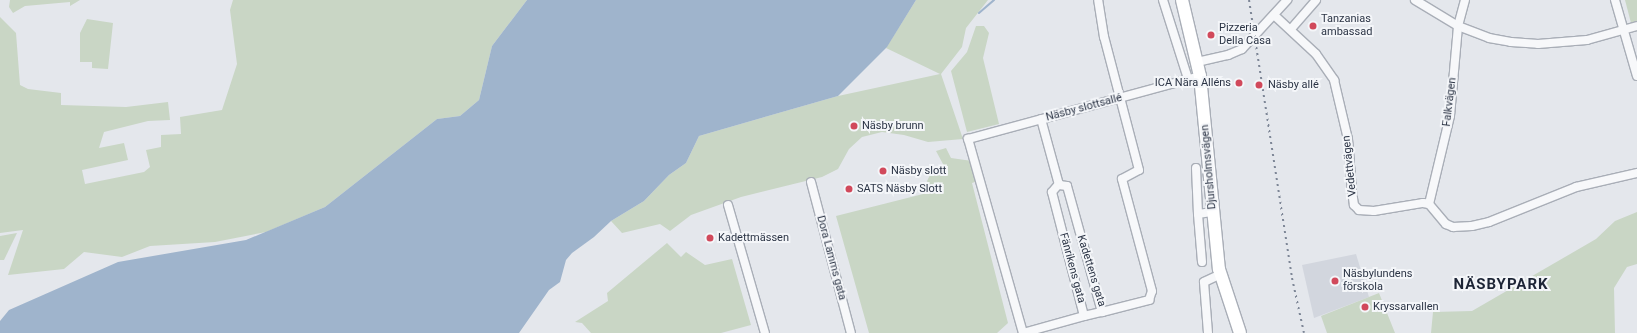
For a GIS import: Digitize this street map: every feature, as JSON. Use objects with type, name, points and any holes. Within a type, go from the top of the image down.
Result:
[{"type":"street","points":[[1098,0],[1104,38],[1118,98]]},
{"type":"street","points":[[1163,0],[1188,80]]},
{"type":"street","name":"Djursholmsvägen","points":[[1182,0],[1200,76],[1221,274],[1240,333]]},
{"type":"street","points":[[1197,62],[1241,50],[1286,0]]},
{"type":"street","points":[[1291,29],[1316,0]]},
{"type":"street","points":[[1415,0],[1458,26],[1489,38],[1538,44],[1587,40],[1637,26]]},
{"type":"street","name":"Falkvägen","points":[[1429,204],[1450,116],[1458,26],[1465,0]]},
{"type":"street","points":[[1615,0],[1625,30],[1637,76]]},
{"type":"street","name":"Vedettvägen","points":[[1274,15],[1291,29],[1327,66],[1334,80],[1348,139],[1354,205],[1364,212],[1429,204]]},
{"type":"street","name":"Näsby slottsallé","points":[[968,139],[1200,76]]},
{"type":"street","name":"Kadettens gata","points":[[1041,119],[1059,184],[1067,186],[1102,312],[1148,300],[1152,293],[1122,178],[1138,170],[1118,98]]},
{"type":"street","name":"Fänrikens gata","points":[[968,139],[1023,333],[1084,316],[1052,192],[1059,184]]},
{"type":"street","points":[[1196,168],[1202,262]]},
{"type":"street","points":[[1429,204],[1446,224],[1453,226],[1472,226],[1489,222],[1576,187],[1637,173]]},
{"type":"street","name":"Dora Lamms gata","points":[[811,182],[851,333]]},
{"type":"street","points":[[728,205],[765,333]]},
{"type":"street","points":[[1198,214],[1214,212]]},
{"type":"street","points":[[1208,333],[1204,282],[1221,274]]},
{"type":"street","points":[[1084,316],[1102,312]]},
{"type":"shaded area","name":"Näsbylundens förskola","points":[[1356,254],[1369,297],[1314,318],[1302,265]]},
{"type":"green space","points":[[10,0],[80,0],[70,6],[70,2],[25,6],[13,13],[9,7]]},
{"type":"green space","points":[[233,0],[527,0],[492,46],[479,100],[460,116],[437,119],[325,207],[266,232],[215,242],[150,246],[122,257],[84,252],[64,269],[8,275],[23,230],[0,233],[0,17],[16,33],[20,85],[28,89],[61,93],[61,105],[126,107],[168,102],[170,120],[148,121],[104,132],[99,148],[124,143],[128,160],[82,170],[85,184],[144,172],[150,167],[146,150],[161,147],[161,135],[181,134],[180,117],[222,110],[237,64],[230,10]]},
{"type":"green space","points":[[916,0],[988,0],[966,28],[962,47],[941,74],[963,139],[928,142],[904,135],[882,132],[862,137],[849,149],[838,169],[822,177],[741,197],[691,215],[670,231],[660,224],[622,233],[611,221],[644,201],[669,175],[686,163],[699,136],[838,96],[940,74],[886,48]]},
{"type":"green space","points":[[1625,0],[1637,0],[1637,21],[1631,23]]},
{"type":"green space","points":[[87,19],[113,23],[108,69],[92,68],[92,62],[80,62],[80,33]]},
{"type":"green space","points":[[976,26],[984,26],[989,33],[983,58],[999,124],[967,132],[951,71],[967,52]]},
{"type":"green space","points":[[946,148],[951,158],[972,161],[978,181],[972,183],[1008,323],[997,333],[869,333],[836,216],[931,192],[927,181],[933,169],[943,164],[936,151]]},
{"type":"green space","points":[[1637,212],[1637,264],[1627,267],[1614,288],[1615,333],[1431,333],[1433,312],[1472,311],[1596,239],[1615,221]]},
{"type":"green space","points":[[17,233],[4,260],[0,260],[0,236]]},
{"type":"green space","points":[[667,243],[681,257],[686,252],[705,265],[732,259],[751,325],[721,333],[591,333],[582,323],[575,322],[608,301],[607,293]]},
{"type":"green space","name":"Kryssarvallen","points":[[1379,293],[1395,333],[1327,333],[1321,316]]},
{"type":"water","points":[[527,0],[916,0],[887,47],[838,96],[699,136],[686,163],[669,175],[644,201],[611,221],[594,237],[572,253],[566,260],[560,282],[549,290],[519,333],[0,333],[0,321],[9,310],[118,262],[246,240],[325,207],[437,119],[460,116],[479,100],[492,46]]},
{"type":"waterway","points":[[979,13],[994,0]]},
{"type":"railway","points":[[1249,0],[1292,278],[1304,333]]},
{"type":"place","name":"Tanzanias ambassad","points":[[1313,26]]},
{"type":"place","name":"Pizzeria Della Casa","points":[[1211,35]]},
{"type":"place","name":"ICA Nära Alléns","points":[[1239,83]]},
{"type":"place","name":"Näsby allé","points":[[1259,85]]},
{"type":"place","name":"Näsby brunn","points":[[854,126]]},
{"type":"place","name":"Näsby slott","points":[[883,171]]},
{"type":"place","name":"SATS Näsby Slott","points":[[849,189]]},
{"type":"place","name":"Kadettmässen","points":[[710,238]]},
{"type":"place","name":"Näsbylundens förskola","points":[[1335,281]]},
{"type":"place","name":"Kryssarvallen","points":[[1365,307]]},
{"type":"district","name":"NÄSBYPARK","points":[[1501,285]]}]
